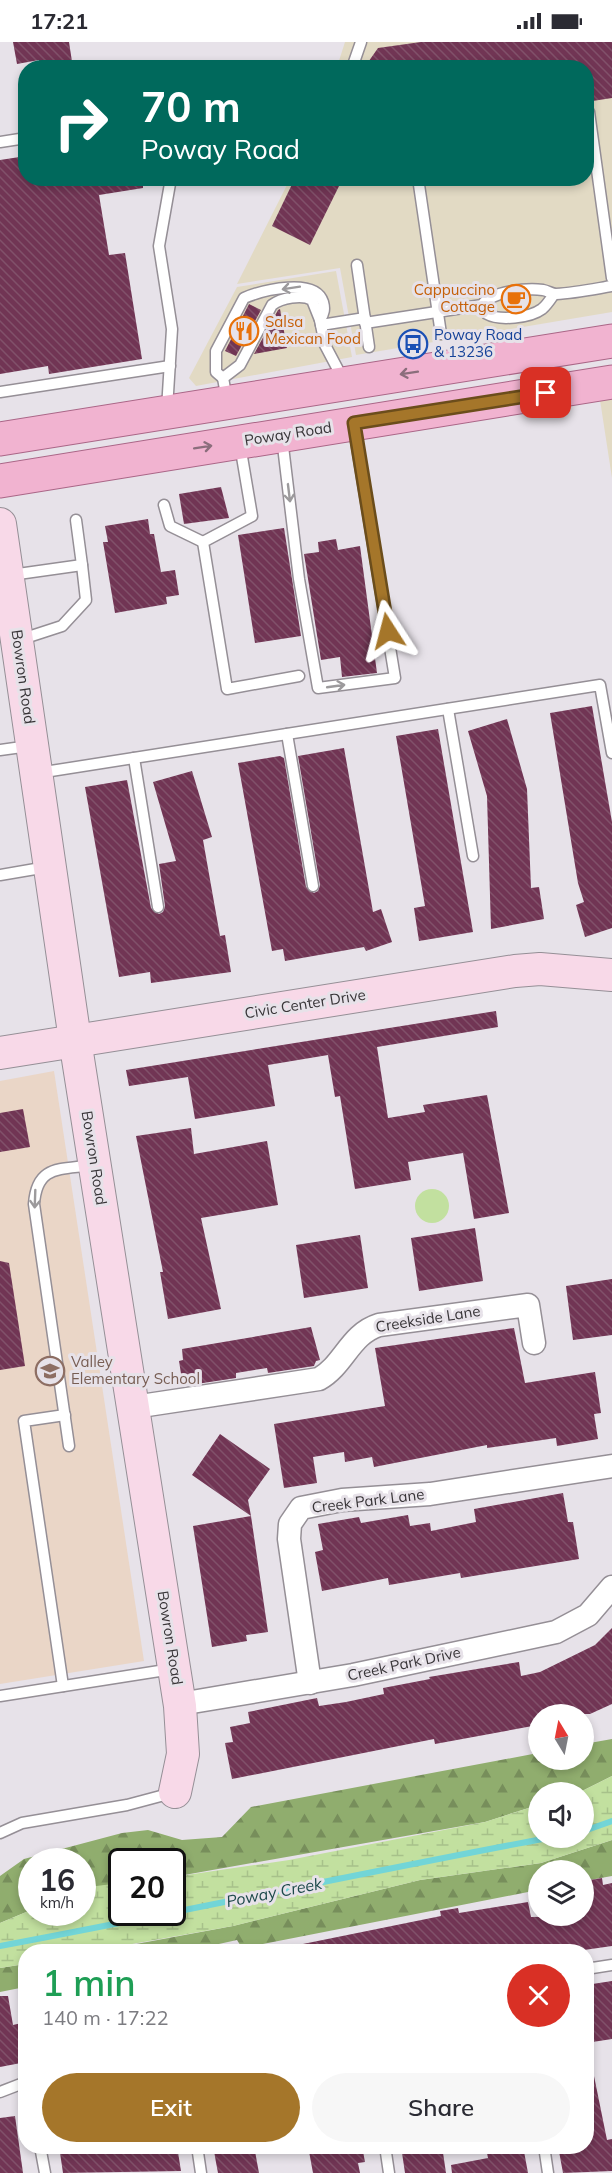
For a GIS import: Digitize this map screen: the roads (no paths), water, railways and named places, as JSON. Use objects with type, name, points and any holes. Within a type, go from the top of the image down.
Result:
[{"type":"main road","points":[[0,441],[172,412],[225,390],[346,384],[612,343]]},
{"type":"main road","points":[[457,406],[458,396],[468,382],[580,363],[612,343]]},
{"type":"main road","points":[[264,438],[289,421],[313,411],[435,391],[445,383],[446,368]]},
{"type":"main road","name":"Poway Road","points":[[0,481],[612,382]]},
{"type":"main road","points":[[68,470],[116,444],[172,432],[180,422],[172,412]]},
{"type":"street","name":"Bowron Road","points":[[0,524],[75,1040],[180,1704],[183,1754],[175,1792]]},
{"type":"street","name":"Civic Center Drive","points":[[0,1053],[515,971],[540,969],[612,975]]},
{"type":"street","name":"Creekside Lane","points":[[134,1407],[319,1379],[330,1373],[358,1336],[369,1328],[532,1297],[534,1343]]},
{"type":"street","name":"Creek Park Lane","points":[[310,1683],[289,1539],[290,1524],[301,1509],[342,1500],[430,1494],[612,1466]]},
{"type":"street","name":"Creek Park Drive","points":[[180,1704],[310,1683],[556,1632],[588,1615],[612,1587]]},
{"type":"lane","points":[[355,60],[361,42]]},
{"type":"lane","points":[[0,142],[18,139]]},
{"type":"lane","points":[[594,148],[612,278]]},
{"type":"lane","points":[[170,186],[159,246],[172,329],[170,366],[172,412]]},
{"type":"lane","points":[[419,186],[441,334]]},
{"type":"lane","points":[[357,265],[369,347]]},
{"type":"lane","points":[[225,390],[216,372],[214,355],[244,298],[307,286],[322,298],[324,312],[321,322]]},
{"type":"lane","points":[[321,322],[437,312],[482,305],[488,298],[497,295],[531,290],[544,290],[554,294],[612,286]]},
{"type":"lane","points":[[482,305],[484,311],[494,318],[526,314],[543,309],[554,294]]},
{"type":"lane","points":[[225,390],[275,302],[309,298],[321,322],[325,345],[346,384]]},
{"type":"lane","points":[[0,392],[170,366]]},
{"type":"lane","points":[[264,438],[299,579],[318,688],[395,678],[354,423]]},
{"type":"lane","points":[[203,542],[252,516],[264,438]]},
{"type":"lane","points":[[164,505],[170,526],[203,542]]},
{"type":"lane","points":[[18,641],[62,626],[86,600],[76,520]]},
{"type":"lane","points":[[203,542],[227,689],[299,676]]},
{"type":"lane","points":[[8,576],[82,565]]},
{"type":"lane","points":[[0,750],[35,759],[134,758],[600,685],[612,753]]},
{"type":"lane","points":[[448,709],[473,856]]},
{"type":"lane","points":[[287,734],[313,886]]},
{"type":"lane","points":[[134,758],[159,907]]},
{"type":"lane","points":[[0,875],[50,867]]},
{"type":"lane","points":[[69,1446],[34,1204],[36,1186],[51,1172],[96,1164]]},
{"type":"lane","points":[[63,1686],[24,1421],[65,1414]]},
{"type":"lane","points":[[0,1696],[174,1668]]},
{"type":"lane","points":[[0,1833],[22,1823],[127,1805],[175,1792]]},
{"type":"lane","points":[[594,1968],[612,1965]]},
{"type":"lane","points":[[0,2092],[18,2085]]},
{"type":"lane","points":[[41,2154],[45,2173]]},
{"type":"lane","points":[[198,2154],[201,2173]]},
{"type":"lane","points":[[386,2154],[389,2173]]},
{"type":"lane","points":[[545,2154],[548,2173]]},
{"type":"waterway","name":"Poway Creek","points":[[594,1827],[612,1821]]},
{"type":"waterway","name":"Poway Creek","points":[[0,1946],[528,1842]]},
{"type":"place","name":"Cappuccino Cottage","points":[[516,299]]},
{"type":"place","name":"Salsa Mexican Food","points":[[244,331]]},
{"type":"place","name":"Poway Road & 13236","points":[[413,344]]},
{"type":"place","name":"Valley Elementary School","points":[[50,1371]]}]
